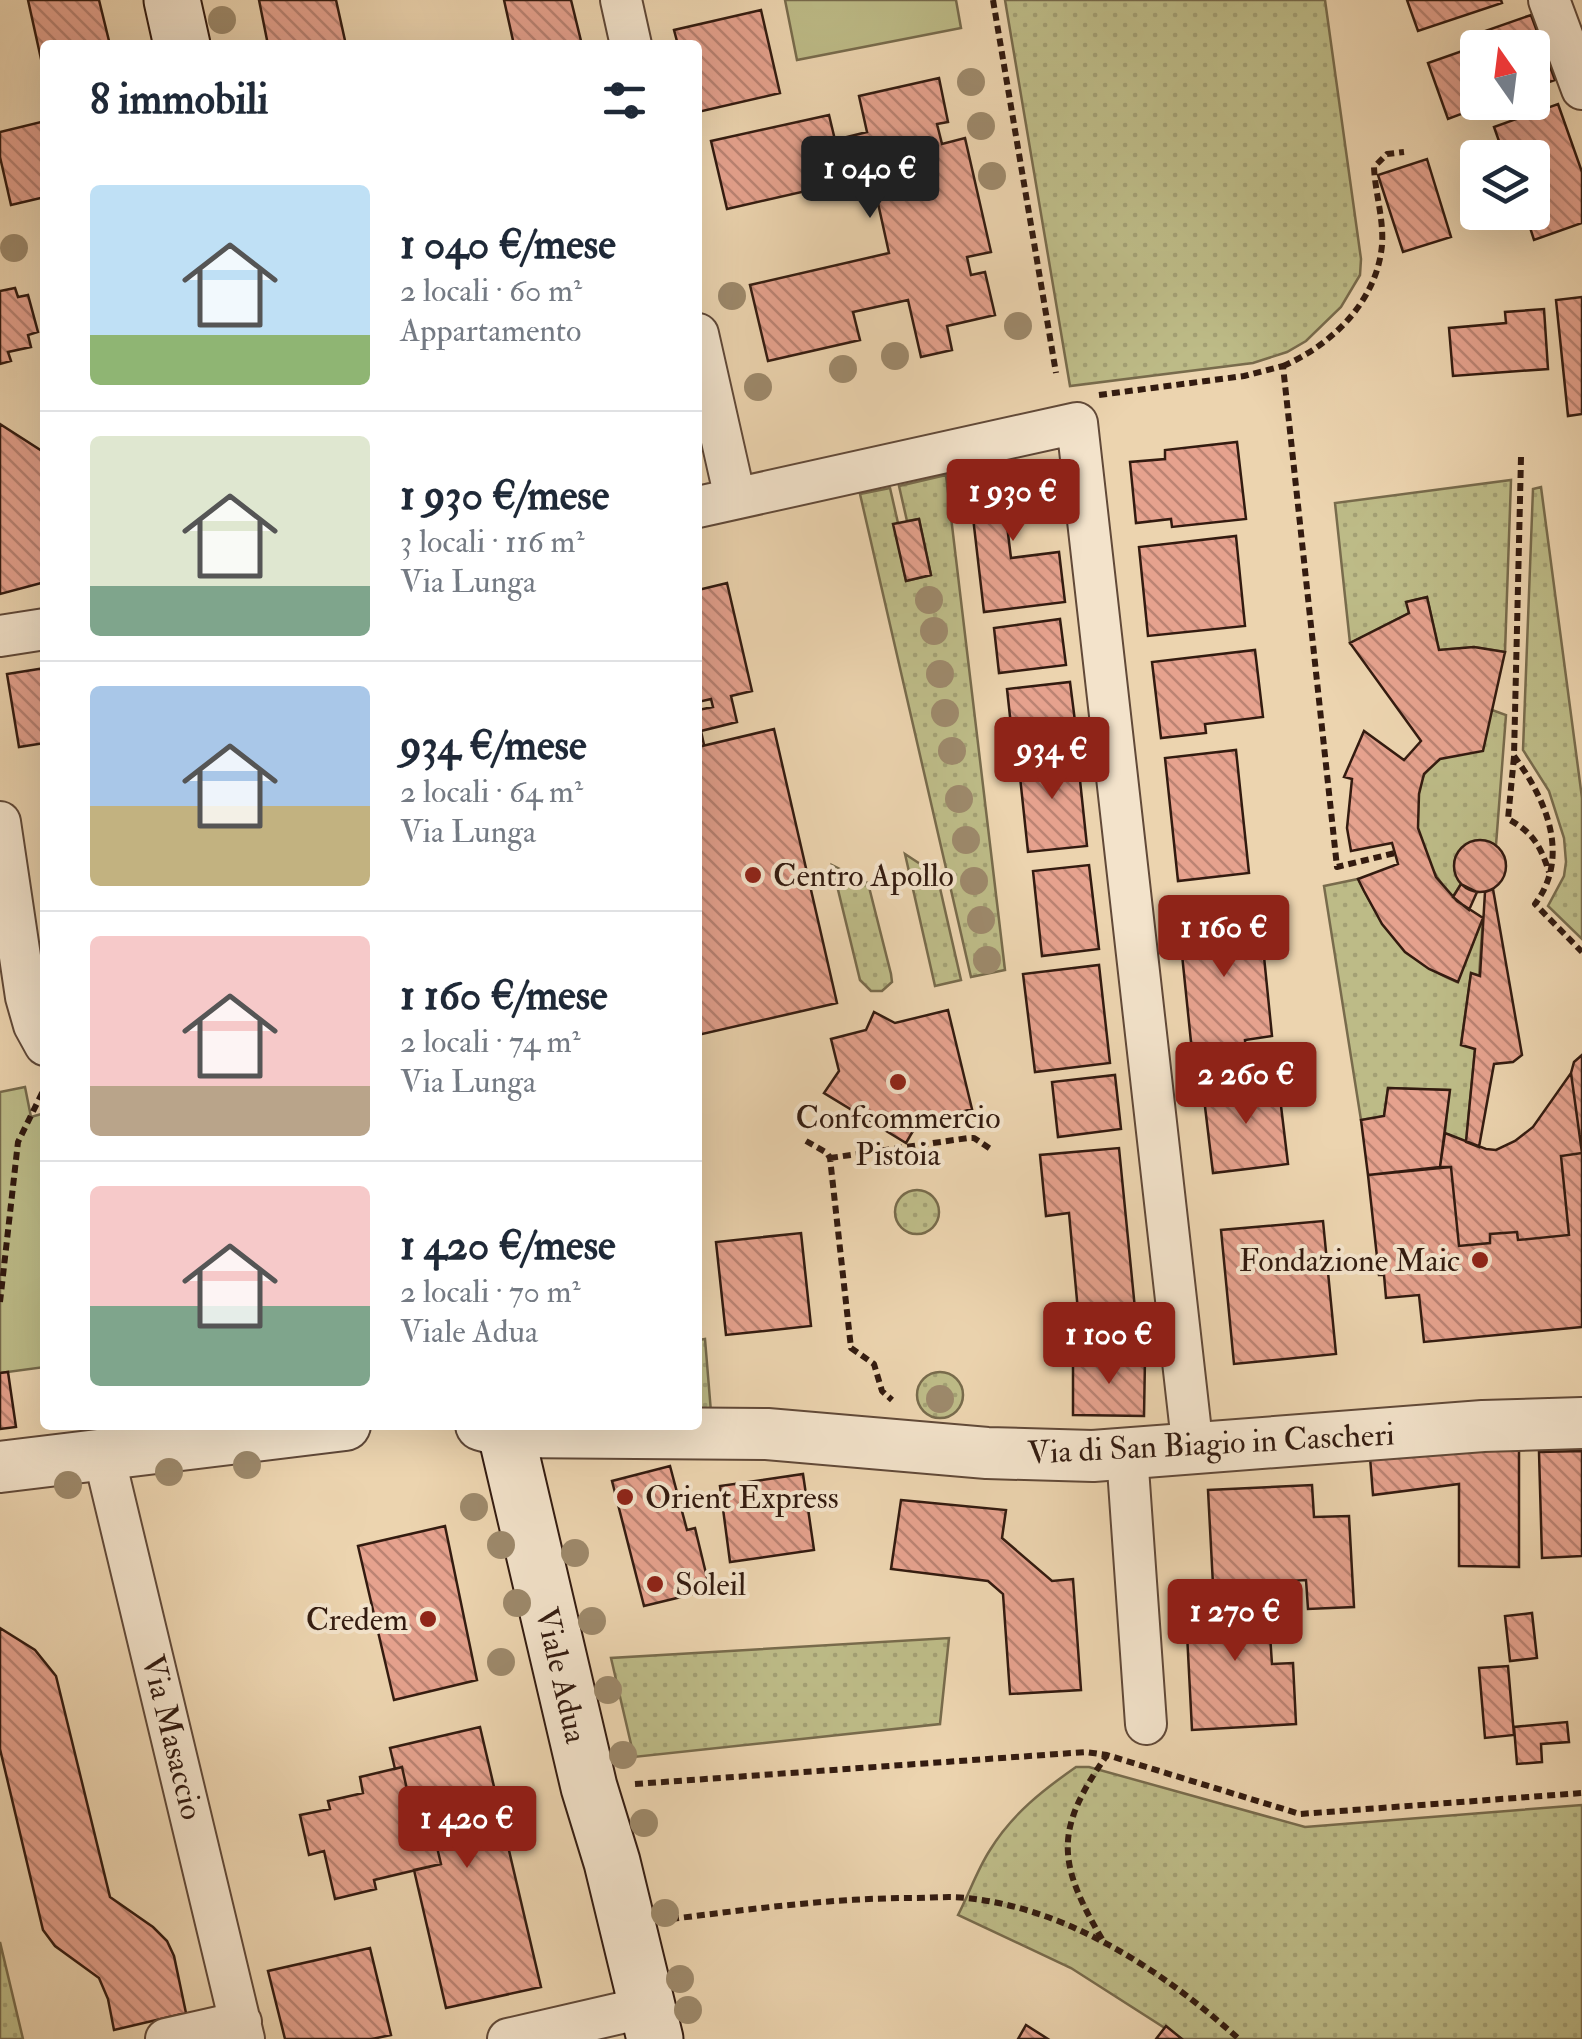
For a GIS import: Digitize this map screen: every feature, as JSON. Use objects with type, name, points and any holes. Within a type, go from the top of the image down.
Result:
[{"type":"main road","points":[[172,0],[181,40]]},
{"type":"main road","name":"Viale Adua","points":[[498,1430],[651,2023]]},
{"type":"street","points":[[621,0],[630,40]]},
{"type":"street","points":[[1549,0],[1582,89]]},
{"type":"street","points":[[702,352],[723,446],[716,503],[1080,410],[1193,1450]]},
{"type":"street","points":[[0,636],[40,630]]},
{"type":"street","points":[[0,822],[26,998],[40,1037]]},
{"type":"street","name":"Via di San Biagio in Cascheri","points":[[613,1430],[767,1434],[987,1453],[1128,1454],[1482,1426],[1582,1423]]},
{"type":"street","points":[[0,1467],[300,1430]]},
{"type":"street","name":"Via Masaccio","points":[[103,1452],[242,2030]]},
{"type":"street","points":[[1128,1454],[1146,1724]]},
{"type":"street","points":[[508,2039],[651,2023]]},
{"type":"street","points":[[166,2039],[242,2030]]},
{"type":"path","points":[[993,0],[1056,373]]},
{"type":"path","points":[[1080,410],[1244,376],[1307,356],[1360,304],[1377,274],[1382,242],[1374,167],[1386,154],[1404,152]]},
{"type":"path","points":[[1282,366],[1337,867],[1394,853]]},
{"type":"path","points":[[1522,457],[1514,756],[1508,819],[1531,833],[1551,876]]},
{"type":"path","points":[[1514,756],[1536,785],[1548,818],[1553,855],[1551,876],[1534,904],[1582,952]]},
{"type":"path","points":[[0,1302],[18,1142],[40,1097]]},
{"type":"path","points":[[830,1158],[968,1138],[992,1150]]},
{"type":"path","points":[[806,1141],[830,1158],[850,1348],[874,1364],[882,1390],[897,1404]]},
{"type":"path","points":[[588,1787],[1074,1752],[1106,1755],[1300,1814],[1582,1793]]},
{"type":"path","points":[[1102,1940],[1076,1890],[1066,1837],[1078,1801],[1106,1755]]},
{"type":"path","points":[[627,1924],[848,1898],[967,1898],[1042,1916],[1102,1940],[1198,2002],[1240,2039]]},
{"type":"shaded area","points":[[785,0],[956,0],[961,28],[797,60]]},
{"type":"shaded area","points":[[1005,0],[1325,0],[1361,259],[1360,275],[1341,307],[1306,341],[1253,363],[1070,386]]},
{"type":"shaded area","points":[[946,475],[1005,970],[971,977],[860,494],[890,488],[906,581],[931,575],[919,519],[907,521],[899,486]]},
{"type":"shaded area","points":[[1511,480],[1505,652],[1474,647],[1439,650],[1427,597],[1407,602],[1409,613],[1350,643],[1335,503]]},
{"type":"shaded area","points":[[1541,487],[1582,798],[1582,939],[1548,906],[1564,876],[1564,838],[1549,791],[1523,750],[1533,489]]},
{"type":"shaded area","points":[[1492,710],[1506,715],[1496,845],[1476,842],[1460,849],[1454,865],[1461,884],[1453,897],[1434,871],[1420,840],[1418,790],[1436,760]]},
{"type":"shaded area","points":[[905,854],[937,875],[961,980],[935,986]]},
{"type":"shaded area","points":[[832,865],[868,883],[891,974],[892,982],[882,991],[871,991],[860,980]]},
{"type":"shaded area","points":[[1358,879],[1397,941],[1424,964],[1457,982],[1483,918],[1479,976],[1471,974],[1461,1044],[1475,1049],[1466,1142],[1445,1133],[1449,1090],[1388,1088],[1384,1116],[1361,1120],[1324,886]]},
{"type":"shaded area","points":[[25,1087],[31,1117],[40,1114],[40,1368],[0,1373],[0,1092]]},
{"type":"shaded area","points":[[917,1190],[933,1196],[939,1212],[933,1228],[917,1234],[901,1228],[895,1212],[901,1196]]},
{"type":"shaded area","points":[[705,1339],[711,1412],[702,1413]]},
{"type":"shaded area","points":[[940,1372],[957,1378],[963,1395],[957,1412],[940,1418],[923,1412],[917,1395],[923,1378]]},
{"type":"shaded area","points":[[949,1638],[940,1724],[634,1757],[611,1658]]},
{"type":"shaded area","points":[[1076,1767],[1089,1767],[1305,1827],[1582,1805],[1582,2039],[1182,2039],[1071,1968],[958,1915],[985,1858],[1008,1825]]},
{"type":"shaded area","points":[[0,1942],[23,2039],[0,2039]]},
{"type":"building","points":[[28,0],[99,0],[109,40],[40,40],[40,54]]},
{"type":"building","points":[[259,0],[336,0],[345,40],[267,40]]},
{"type":"building","points":[[504,0],[571,0],[581,40],[513,40]]},
{"type":"building","points":[[1407,0],[1501,0],[1502,3],[1418,31]]},
{"type":"building","points":[[761,10],[780,93],[702,111],[702,40],[677,40],[674,30]]},
{"type":"building","points":[[1531,15],[1537,30],[1488,30]]},
{"type":"building","points":[[1460,52],[1460,114],[1448,119],[1428,63]]},
{"type":"building","points":[[939,78],[948,122],[937,124],[942,144],[965,138],[991,252],[967,257],[971,275],[985,272],[995,315],[947,326],[952,350],[921,357],[908,300],[853,312],[860,340],[768,361],[750,285],[889,253],[872,176],[727,209],[711,141],[829,115],[835,140],[867,132],[859,96]]},
{"type":"building","points":[[1558,104],[1582,172],[1582,223],[1534,240],[1531,230],[1550,230],[1550,140],[1499,140],[1494,127],[1513,120],[1550,120],[1550,107]]},
{"type":"building","points":[[40,122],[40,198],[11,205],[0,157],[0,132]]},
{"type":"building","points":[[1427,159],[1451,237],[1403,252],[1378,175]]},
{"type":"building","points":[[15,288],[18,297],[28,295],[38,332],[28,335],[31,347],[8,352],[11,361],[0,364],[0,291]]},
{"type":"building","points":[[1582,297],[1582,414],[1568,416],[1556,300]]},
{"type":"building","points":[[1544,309],[1548,369],[1453,376],[1449,328],[1506,323],[1505,312]]},
{"type":"building","points":[[0,424],[40,450],[40,583],[0,594]]},
{"type":"building","points":[[1237,442],[1246,519],[1172,527],[1171,519],[1136,523],[1130,462],[1165,459],[1165,450]]},
{"type":"building","points":[[1046,463],[1051,504],[1005,509],[1011,558],[1059,552],[1065,602],[984,612],[969,483],[1015,478],[1014,467]]},
{"type":"building","points":[[919,519],[931,575],[906,581],[893,524]]},
{"type":"building","points":[[1236,536],[1245,626],[1148,636],[1139,547]]},
{"type":"building","points":[[727,583],[752,691],[731,696],[737,722],[702,731],[702,709],[713,707],[711,699],[702,701],[702,589]]},
{"type":"building","points":[[1427,597],[1439,650],[1474,647],[1505,652],[1483,751],[1440,759],[1424,774],[1419,794],[1418,828],[1436,877],[1457,901],[1483,918],[1458,982],[1405,952],[1382,924],[1358,879],[1398,864],[1392,843],[1351,851],[1347,828],[1352,779],[1344,777],[1364,731],[1404,760],[1421,741],[1350,643],[1409,613],[1406,602]]},
{"type":"building","points":[[1060,619],[1066,665],[999,673],[994,628]]},
{"type":"building","points":[[1255,650],[1263,717],[1205,724],[1206,733],[1161,738],[1152,662]]},
{"type":"building","points":[[40,669],[40,744],[19,747],[7,674]]},
{"type":"building","points":[[1070,682],[1077,737],[1013,744],[1007,689]]},
{"type":"building","name":"Centro Apollo","points":[[774,729],[837,1003],[702,1034],[702,746]]},
{"type":"building","points":[[1236,750],[1249,873],[1178,881],[1165,758]]},
{"type":"building","points":[[1077,752],[1087,846],[1028,852],[1018,758]]},
{"type":"building","points":[[1480,840],[1499,847],[1506,866],[1499,885],[1480,892],[1461,885],[1454,866],[1461,847]]},
{"type":"building","points":[[1089,865],[1099,949],[1042,956],[1033,871]]},
{"type":"building","points":[[1461,884],[1477,892],[1469,910],[1453,897]]},
{"type":"building","points":[[1493,889],[1522,1055],[1513,1062],[1494,1064],[1479,1147],[1466,1142],[1475,1049],[1461,1045],[1471,973],[1480,976],[1485,892]]},
{"type":"building","points":[[1258,897],[1272,1036],[1245,1040],[1247,1065],[1194,1071],[1177,906]]},
{"type":"building","points":[[1099,965],[1110,1063],[1035,1072],[1023,974]]},
{"type":"building","name":"Confcommercio Pistoia","points":[[948,1010],[972,1109],[917,1124],[906,1143],[824,1093],[839,1071],[831,1039],[866,1030],[874,1012],[895,1023]]},
{"type":"building","points":[[1582,1055],[1582,1153],[1571,1073],[1574,1062]]},
{"type":"building","points":[[1571,1073],[1582,1153],[1561,1156],[1569,1235],[1518,1240],[1517,1232],[1490,1234],[1490,1243],[1459,1246],[1451,1167],[1440,1167],[1445,1133],[1486,1149],[1496,1150],[1515,1141],[1533,1127]]},
{"type":"building","points":[[1115,1075],[1121,1129],[1058,1137],[1052,1082]]},
{"type":"building","points":[[1278,1081],[1288,1164],[1213,1173],[1203,1090]]},
{"type":"building","points":[[1388,1088],[1450,1090],[1440,1167],[1368,1175],[1361,1120],[1384,1116]]},
{"type":"building","points":[[1119,1148],[1138,1339],[1081,1344],[1069,1213],[1046,1216],[1040,1155]]},
{"type":"building","name":"Fondazione Maic","points":[[1582,1153],[1582,1327],[1424,1342],[1419,1295],[1386,1298],[1384,1275],[1379,1275],[1368,1175],[1451,1167],[1459,1246],[1490,1243],[1490,1234],[1517,1232],[1518,1240],[1569,1235],[1561,1156]]},
{"type":"building","points":[[1323,1221],[1336,1354],[1234,1364],[1221,1230]]},
{"type":"building","points":[[801,1233],[811,1326],[726,1335],[716,1242]]},
{"type":"building","points":[[1073,1357],[1145,1359],[1144,1416],[1073,1415]]},
{"type":"building","points":[[8,1372],[16,1427],[0,1429],[0,1373]]},
{"type":"building","points":[[1519,1448],[1519,1567],[1459,1566],[1459,1484],[1373,1495],[1370,1457]]},
{"type":"building","points":[[1582,1451],[1582,1556],[1542,1558],[1539,1452]]},
{"type":"building","points":[[670,1466],[687,1530],[695,1528],[710,1590],[644,1606],[612,1481]]},
{"type":"building","points":[[803,1474],[814,1550],[730,1562],[720,1486]]},
{"type":"building","points":[[1312,1485],[1314,1517],[1349,1516],[1354,1607],[1308,1609],[1306,1580],[1213,1585],[1208,1490]]},
{"type":"building","points":[[901,1500],[1006,1510],[1002,1538],[1052,1581],[1073,1579],[1081,1690],[1010,1694],[1003,1594],[988,1581],[891,1569]]},
{"type":"building","points":[[445,1526],[477,1680],[394,1700],[358,1546]]},
{"type":"building","points":[[1267,1590],[1272,1664],[1293,1663],[1296,1724],[1192,1730],[1185,1595]]},
{"type":"building","points":[[1532,1613],[1537,1658],[1510,1661],[1505,1616]]},
{"type":"building","points":[[0,1628],[35,1650],[56,1676],[110,1897],[167,1941],[186,2013],[114,2030],[99,1978],[55,1946],[43,1930],[0,1749]]},
{"type":"building","points":[[1508,1666],[1514,1735],[1485,1738],[1479,1668]]},
{"type":"building","points":[[1567,1722],[1569,1742],[1541,1744],[1542,1762],[1517,1764],[1514,1727]]},
{"type":"building","points":[[480,1727],[541,1987],[446,2008],[414,1870],[441,1864],[431,1822],[415,1826],[402,1767],[395,1769],[390,1748]]},
{"type":"building","points":[[402,1767],[415,1826],[431,1822],[441,1864],[374,1880],[376,1889],[335,1899],[324,1851],[309,1855],[300,1815],[330,1809],[328,1801],[363,1793],[360,1777]]},
{"type":"building","points":[[370,1948],[391,2035],[372,2039],[285,2039],[268,1971]]},
{"type":"building","points":[[1026,2025],[1048,2039],[1018,2039]]},
{"type":"building","points":[[1166,2026],[1182,2039],[1156,2039]]},
{"type":"place","name":"Centro Apollo","points":[[753,875]]},
{"type":"place","name":"Confcommercio Pistoia","points":[[898,1082]]},
{"type":"place","name":"Fondazione Maic","points":[[1480,1260]]},
{"type":"place","name":"Orient Express","points":[[625,1497]]},
{"type":"place","name":"Soleil","points":[[655,1584]]},
{"type":"place","name":"Credem","points":[[428,1619]]}]
